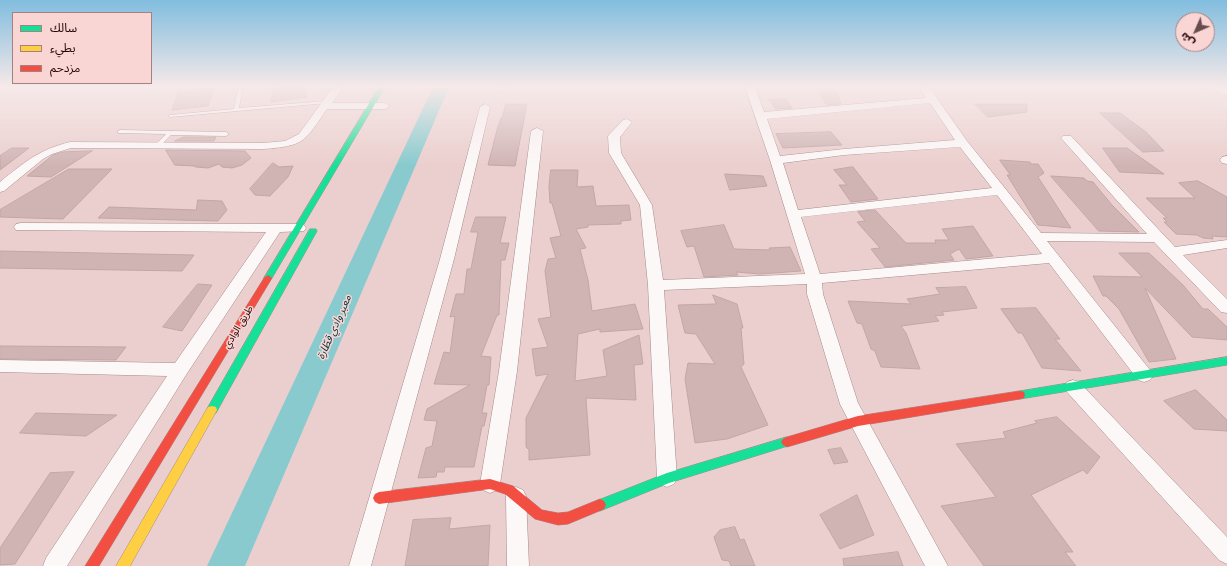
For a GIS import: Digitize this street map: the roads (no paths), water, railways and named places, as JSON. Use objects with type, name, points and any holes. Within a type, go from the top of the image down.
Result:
[{"type":"main road","name":"طريق الوادي","points":[[92,566],[299,228],[367,113]]},
{"type":"main road","name":"طريق الوادي","points":[[123,566],[318,222]]},
{"type":"main road","points":[[379,498],[490,484],[509,490],[540,515],[549,518],[568,518],[667,478],[858,421],[1227,361]]},
{"type":"street","points":[[0,188],[48,152],[60,148],[78,145],[262,146],[288,144],[303,136],[319,113]]},
{"type":"street","points":[[360,566],[447,259],[483,113]]},
{"type":"street","points":[[788,113],[760,116],[794,214],[814,279],[815,294],[849,404],[938,566]]},
{"type":"street","points":[[942,113],[963,143],[1036,238],[1144,375]]},
{"type":"street","points":[[627,122],[614,136],[615,153],[639,190],[646,205],[656,285],[667,478]]},
{"type":"street","points":[[490,484],[508,371],[537,131]]},
{"type":"street","points":[[1067,138],[1171,252],[1227,308]]},
{"type":"street","points":[[776,160],[844,152],[963,143]]},
{"type":"street","points":[[794,214],[1000,191]]},
{"type":"street","points":[[21,227],[299,228]]},
{"type":"street","points":[[54,566],[180,370],[276,228]]},
{"type":"street","points":[[1036,238],[1158,238]]},
{"type":"street","points":[[1171,252],[1227,244]]},
{"type":"street","points":[[656,285],[814,279],[1052,258]]},
{"type":"street","points":[[0,366],[180,370]]},
{"type":"street","points":[[1073,387],[1227,553]]},
{"type":"street","points":[[516,496],[518,566]]},
{"type":"lane","points":[[170,116],[194,113]]},
{"type":"lane","points":[[120,132],[226,134]]},
{"type":"lane","points":[[158,145],[170,133]]},
{"type":"waterway","name":"معبر وادي قطّارة","points":[[226,566],[429,113]]}]
